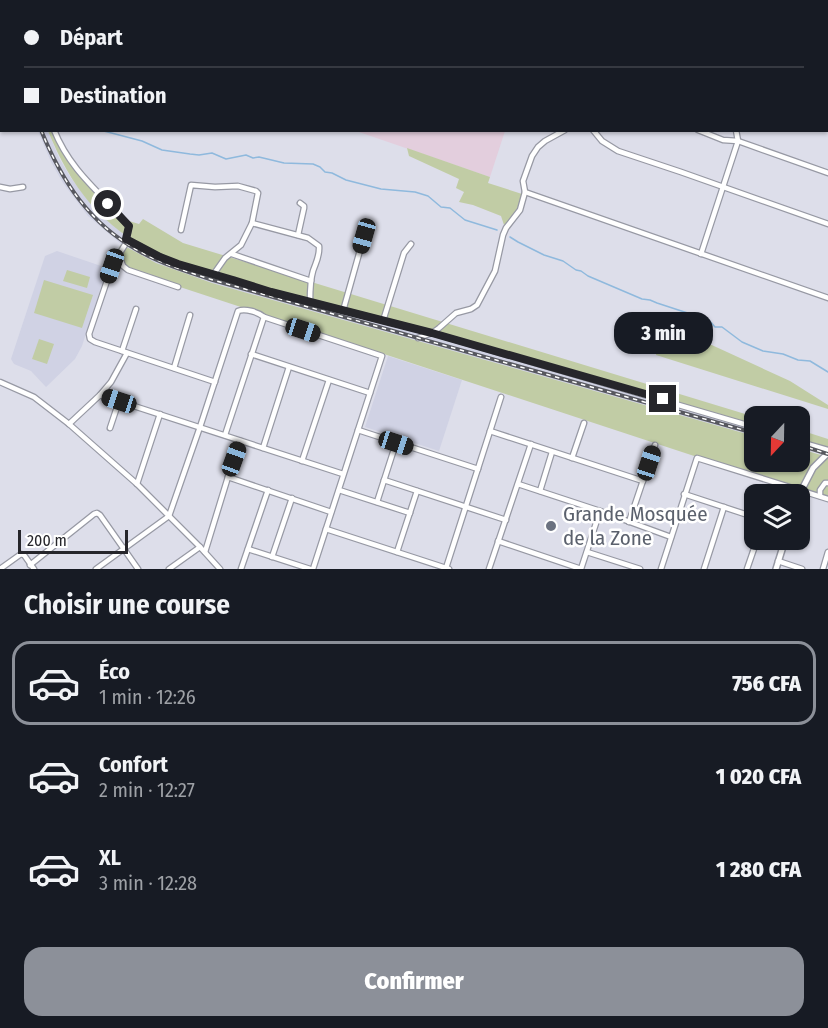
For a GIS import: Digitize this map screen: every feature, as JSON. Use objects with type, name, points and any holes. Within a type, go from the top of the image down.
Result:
[{"type":"street","points":[[55,132],[69,160],[90,186],[129,226],[126,239],[112,266],[89,334],[90,339],[215,382]]},
{"type":"street","points":[[418,338],[432,333],[456,313],[475,308],[481,300],[495,271],[498,252],[506,228],[520,210],[525,192],[524,181],[532,156],[544,141],[561,132]]},
{"type":"street","points":[[595,132],[602,141],[618,151],[828,224]]},
{"type":"street","points":[[703,132],[723,140],[738,141],[828,173]]},
{"type":"street","points":[[701,254],[738,141],[736,132]]},
{"type":"street","points":[[181,230],[191,185],[238,186],[256,191],[258,196],[252,222],[241,245],[225,258],[213,275]]},
{"type":"street","points":[[0,187],[10,189],[23,187]]},
{"type":"street","points":[[525,192],[828,298]]},
{"type":"street","points":[[298,235],[304,208],[300,203]]},
{"type":"street","points":[[252,222],[298,235],[319,246],[319,255],[311,281],[310,302]]},
{"type":"street","points":[[343,311],[364,236]]},
{"type":"street","points":[[126,239],[160,257],[213,275],[432,333],[744,424]]},
{"type":"street","points":[[383,321],[404,253],[411,244]]},
{"type":"street","points":[[232,254],[311,281]]},
{"type":"street","points":[[119,255],[123,266],[128,270],[178,287]]},
{"type":"street","points":[[69,424],[111,382],[125,352],[136,309]]},
{"type":"street","points":[[96,569],[169,516],[238,310],[241,309],[260,313],[264,317],[382,356],[311,569],[248,549]]},
{"type":"street","points":[[174,368],[190,315]]},
{"type":"street","points":[[225,435],[264,317]]},
{"type":"street","points":[[251,354],[370,393]]},
{"type":"street","points":[[263,448],[289,367]]},
{"type":"street","points":[[302,461],[329,380]]},
{"type":"street","points":[[0,382],[34,397],[69,424],[137,484],[220,569]]},
{"type":"street","points":[[100,394],[344,474]]},
{"type":"street","points":[[326,529],[447,568],[501,397]]},
{"type":"street","points":[[110,428],[119,401]]},
{"type":"street","points":[[137,484],[160,414]]},
{"type":"street","points":[[572,458],[584,423]]},
{"type":"street","points":[[358,430],[478,469]]},
{"type":"street","points":[[490,431],[643,481]]},
{"type":"street","points":[[205,552],[241,441]]},
{"type":"street","points":[[377,502],[396,443]]},
{"type":"street","points":[[489,569],[531,444]]},
{"type":"street","points":[[629,522],[655,445]]},
{"type":"street","points":[[805,484],[813,468],[828,452],[810,446]]},
{"type":"street","points":[[540,491],[552,452]]},
{"type":"street","points":[[661,569],[696,459],[774,484]]},
{"type":"street","points":[[228,477],[331,512]]},
{"type":"street","points":[[384,480],[506,520]]},
{"type":"street","points":[[820,496],[820,490],[825,483],[828,483]]},
{"type":"street","points":[[518,484],[671,537]]},
{"type":"street","points":[[241,569],[268,490]]},
{"type":"street","points":[[339,490],[410,513]]},
{"type":"street","points":[[397,552],[417,491]]},
{"type":"street","points":[[684,494],[744,514]]},
{"type":"street","points":[[810,494],[828,499]]},
{"type":"street","points":[[272,557],[291,498]]},
{"type":"street","points":[[704,569],[724,507]]},
{"type":"street","points":[[498,541],[581,569],[600,511]]},
{"type":"street","points":[[1,568],[19,555],[24,555],[32,567],[97,513],[138,569]]},
{"type":"street","points":[[169,569],[200,547]]},
{"type":"street","points":[[747,569],[754,550]]},
{"type":"street","points":[[776,569],[782,550]]},
{"type":"street","points":[[587,552],[626,567],[640,569]]},
{"type":"street","points":[[823,569],[828,552]]},
{"type":"street","points":[[778,561],[802,569]]},
{"type":"street","points":[[424,569],[426,562]]},
{"type":"shaded area","points":[[38,132],[48,132],[59,158],[71,178],[95,209],[111,224],[215,274],[744,424],[744,433],[212,283],[156,263],[121,244],[88,216],[63,183]]},
{"type":"shaded area","points":[[359,132],[505,132],[490,177]]},
{"type":"shaded area","points":[[57,251],[107,268],[82,346],[75,359],[46,387],[31,371],[14,364],[11,359],[45,256]]},
{"type":"shaded area","points":[[388,356],[462,380],[439,451],[365,427]]},
{"type":"green space","points":[[48,132],[56,132],[67,156],[129,221],[139,224],[143,219],[183,243],[744,414],[744,424],[186,265],[165,257],[120,231],[90,203],[67,170]]},
{"type":"green space","points":[[407,148],[490,177],[488,183],[522,194],[519,209],[504,225],[501,216],[459,202],[464,192],[456,188],[459,179],[409,156]]},
{"type":"green space","points":[[121,244],[156,263],[212,283],[744,433],[744,472],[810,472],[810,452],[828,457],[828,500],[810,494],[810,484],[779,484],[110,264]]},
{"type":"green space","points":[[67,270],[90,277],[87,288],[63,281]]},
{"type":"green space","points":[[44,280],[93,295],[82,328],[34,313]]},
{"type":"green space","points":[[660,332],[664,336],[690,334],[693,339],[703,341],[790,381],[828,405],[828,409],[656,355]]},
{"type":"green space","points":[[39,339],[54,344],[47,364],[32,359]]},
{"type":"green space","points":[[810,433],[828,439],[828,449],[810,443]]},
{"type":"waterway","points":[[108,132],[142,141],[162,150],[199,155],[212,153],[226,159],[246,155],[284,163],[313,164],[325,172],[346,180],[381,189],[415,192],[428,196],[441,207],[450,208],[465,220],[497,230]]},
{"type":"waterway","points":[[510,237],[544,255],[563,261],[588,276],[642,299],[709,320],[715,327],[722,327],[742,342],[763,351],[810,361],[828,372]]},
{"type":"railway","points":[[42,132],[68,184],[92,215],[122,240],[157,260],[213,280],[744,430]]},
{"type":"railway","points":[[810,448],[828,454]]},
{"type":"place","name":"Grande Mosquée de la Zone","points":[[551,526]]},
{"type":"route","points":[[108,204],[129,226],[126,239],[178,264],[271,292],[432,333],[663,399]]}]
